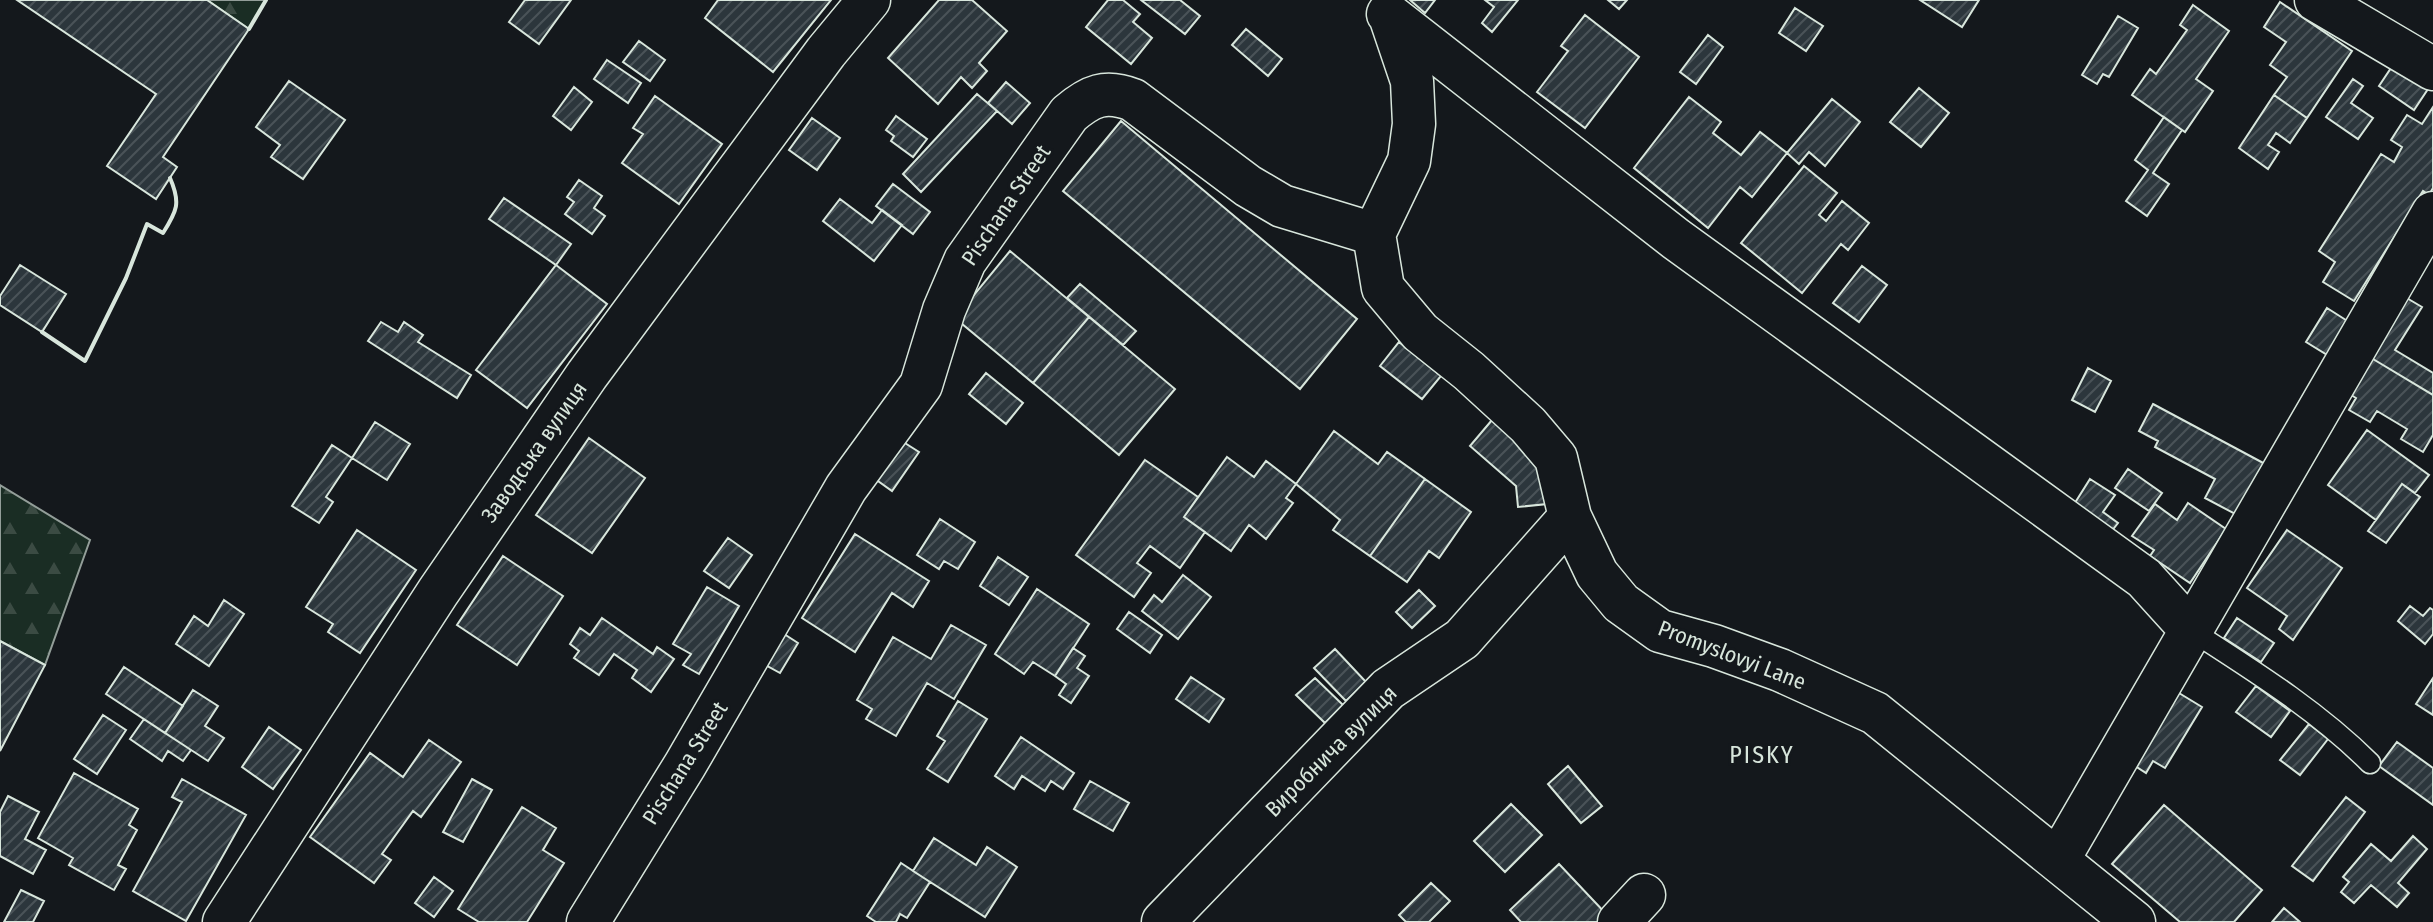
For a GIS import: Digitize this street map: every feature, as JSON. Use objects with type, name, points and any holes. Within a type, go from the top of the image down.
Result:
[{"type":"street","name":"Заводська вулиця","points":[[224,922],[438,592],[587,375],[826,52],[869,0]]},
{"type":"street","points":[[2316,0],[2433,69]]},
{"type":"street","points":[[1374,234],[1409,161],[1414,124],[1412,81],[1382,8]]},
{"type":"street","points":[[1382,8],[1676,239],[2144,578],[2192,631]]},
{"type":"street","name":"Pischana Street","points":[[588,922],[685,765],[846,488],[921,385],[944,310],[965,261],[1069,114],[1085,100],[1117,94],[1133,100],[1248,186],[1282,206],[1374,234]]},
{"type":"street","points":[[2058,860],[2433,213]]},
{"type":"street","name":"Promyslovyi Lane","points":[[1374,234],[1383,288],[1420,332],[1469,371],[1528,425],[1556,458],[1570,517],[1597,574],[1621,603],[1660,631],[1714,646],[1780,670],[1875,713],[2134,922]]},
{"type":"street","name":"Виробнича вулиця","points":[[1163,922],[1388,689],[1462,639],[1570,517]]},
{"type":"lane","points":[[2192,631],[2308,709],[2370,763]]},
{"type":"green space","points":[[207,0],[266,0],[249,29]]},
{"type":"green space","points":[[0,485],[90,540],[45,665],[0,641]]},
{"type":"building","points":[[17,0],[207,0],[249,29],[163,157],[177,167],[156,199],[107,166],[156,94]]},
{"type":"building","points":[[525,0],[571,0],[539,44],[509,22]]},
{"type":"building","points":[[718,0],[831,0],[773,72],[705,18]]},
{"type":"building","points":[[939,0],[972,0],[1007,31],[979,63],[987,71],[972,88],[961,77],[938,104],[888,58]]},
{"type":"building","points":[[1108,0],[1123,0],[1140,14],[1133,22],[1152,38],[1131,64],[1086,27]]},
{"type":"building","points":[[1141,0],[1180,0],[1200,16],[1185,34]]},
{"type":"building","points":[[1410,0],[1435,0],[1425,13]]},
{"type":"building","points":[[1485,0],[1518,0],[1492,32],[1482,23],[1494,7]]},
{"type":"building","points":[[1608,0],[1627,0],[1619,9]]},
{"type":"building","points":[[1920,0],[1979,0],[1962,27]]},
{"type":"building","points":[[2280,2],[2352,51],[2307,118],[2274,95],[2287,77],[2270,65],[2286,42],[2264,27]]},
{"type":"building","points":[[2193,5],[2229,31],[2196,79],[2213,91],[2185,132],[2132,95],[2150,69],[2156,74],[2187,30],[2180,25]]},
{"type":"building","points":[[1795,8],[1823,26],[1806,51],[1779,33]]},
{"type":"building","points":[[1585,15],[1639,57],[1585,128],[1537,92],[1568,51],[1561,46]]},
{"type":"building","points":[[2118,16],[2138,28],[2109,77],[2103,74],[2097,84],[2082,75]]},
{"type":"building","points":[[1246,29],[1282,59],[1268,76],[1232,45]]},
{"type":"building","points":[[1708,35],[1723,47],[1696,84],[1680,72]]},
{"type":"building","points":[[639,41],[665,60],[650,81],[623,62]]},
{"type":"building","points":[[607,60],[641,83],[628,103],[594,79]]},
{"type":"building","points":[[2393,65],[2428,89],[2414,110],[2379,86]]},
{"type":"building","points":[[2353,79],[2363,86],[2351,103],[2373,118],[2358,139],[2326,117]]},
{"type":"building","points":[[289,81],[345,120],[303,179],[271,157],[280,145],[256,127]]},
{"type":"building","points":[[1006,82],[1030,103],[1012,124],[988,103]]},
{"type":"building","points":[[574,87],[592,102],[571,130],[553,116]]},
{"type":"building","points":[[1919,88],[1949,113],[1921,147],[1890,122]]},
{"type":"building","points":[[977,94],[997,111],[921,192],[903,174]]},
{"type":"building","points":[[2274,95],[2307,118],[2290,143],[2276,133],[2268,145],[2279,152],[2268,169],[2239,148]]},
{"type":"building","points":[[655,96],[722,144],[679,204],[622,163],[643,134],[633,128]]},
{"type":"building","points":[[1689,97],[1721,122],[1713,133],[1741,155],[1760,132],[1787,153],[1752,197],[1740,187],[1708,228],[1634,168]]},
{"type":"building","points":[[1832,99],[1860,122],[1825,166],[1809,152],[1799,164],[1787,153]]},
{"type":"building","points":[[2433,107],[2433,188],[2429,195],[2423,191],[2354,301],[2323,282],[2335,262],[2319,251],[2381,154],[2394,162],[2402,147],[2391,140],[2407,115],[2422,124]]},
{"type":"building","points":[[896,116],[927,139],[913,157],[891,141],[894,136],[886,130]]},
{"type":"building","points":[[2164,117],[2182,130],[2153,173],[2169,184],[2147,216],[2126,201],[2148,170],[2135,160]]},
{"type":"building","points":[[812,118],[840,138],[817,170],[789,150]]},
{"type":"building","points":[[1121,121],[1357,319],[1300,389],[1063,191]]},
{"type":"building","points":[[1804,166],[1837,193],[1819,215],[1826,221],[1842,201],[1869,223],[1848,250],[1841,244],[1802,293],[1741,243]]},
{"type":"building","points":[[579,180],[602,196],[594,208],[605,216],[592,234],[565,214],[574,202],[567,197]]},
{"type":"building","points":[[893,184],[930,212],[913,234],[876,206]]},
{"type":"building","points":[[504,198],[571,244],[556,265],[489,219]]},
{"type":"building","points":[[840,199],[872,223],[882,210],[902,225],[874,261],[823,221]]},
{"type":"building","points":[[1010,251],[1089,317],[1033,383],[955,318]]},
{"type":"building","points":[[20,265],[66,294],[42,332],[0,305],[0,296]]},
{"type":"building","points":[[556,265],[607,304],[527,408],[476,370]]},
{"type":"building","points":[[1862,266],[1887,285],[1859,322],[1833,303]]},
{"type":"building","points":[[1080,284],[1136,331],[1123,345],[1067,298]]},
{"type":"building","points":[[2405,297],[2422,307],[2395,350],[2433,373],[2433,395],[2368,356]]},
{"type":"building","points":[[2327,308],[2349,322],[2329,356],[2306,342]]},
{"type":"building","points":[[1089,317],[1175,389],[1119,455],[1033,383]]},
{"type":"building","points":[[381,322],[398,332],[404,322],[423,335],[418,342],[471,375],[457,398],[368,341]]},
{"type":"building","points":[[1399,342],[1441,376],[1422,399],[1380,366]]},
{"type":"building","points":[[2368,356],[2433,395],[2433,435],[2423,452],[2401,439],[2407,429],[2377,411],[2370,422],[2349,410],[2356,398],[2346,392]]},
{"type":"building","points":[[2088,368],[2111,381],[2095,412],[2072,400]]},
{"type":"building","points":[[986,373],[1023,403],[1006,424],[969,394]]},
{"type":"building","points":[[2153,404],[2267,465],[2239,516],[2205,498],[2215,479],[2155,447],[2158,441],[2139,431]]},
{"type":"building","points":[[1492,420],[1543,464],[1547,504],[1518,507],[1516,486],[1470,446]]},
{"type":"building","points":[[375,422],[410,444],[387,480],[352,458]]},
{"type":"building","points":[[2367,430],[2429,475],[2415,493],[2402,484],[2376,520],[2328,485]]},
{"type":"building","points":[[1334,431],[1378,464],[1387,452],[1425,479],[1370,556],[1333,530],[1340,520],[1296,484]]},
{"type":"building","points":[[589,438],[645,478],[592,553],[536,515]]},
{"type":"building","points":[[897,438],[919,452],[892,491],[871,476]]},
{"type":"building","points":[[332,445],[352,458],[326,497],[333,502],[319,523],[292,506]]},
{"type":"building","points":[[1227,457],[1254,477],[1266,461],[1296,484],[1286,498],[1293,503],[1266,539],[1249,525],[1231,551],[1184,517]]},
{"type":"building","points":[[1145,460],[1198,497],[1184,517],[1205,532],[1180,568],[1150,546],[1137,563],[1151,573],[1134,597],[1076,555]]},
{"type":"building","points":[[2128,469],[2162,493],[2149,511],[2115,488]]},
{"type":"building","points":[[1425,479],[1471,512],[1439,558],[1429,551],[1407,582],[1370,556]]},
{"type":"building","points":[[2090,479],[2115,495],[2103,512],[2118,523],[2111,532],[2073,506]]},
{"type":"building","points":[[2402,484],[2420,497],[2386,543],[2368,531]]},
{"type":"building","points":[[2188,503],[2226,529],[2190,583],[2150,556],[2154,550],[2132,536],[2155,504],[2177,520]]},
{"type":"building","points":[[940,519],[975,542],[958,569],[944,561],[939,569],[917,555]]},
{"type":"building","points":[[357,530],[416,570],[360,653],[328,632],[333,624],[306,607]]},
{"type":"building","points":[[2287,530],[2342,568],[2293,640],[2279,629],[2287,616],[2247,588]]},
{"type":"building","points":[[855,534],[929,581],[913,607],[892,593],[855,652],[802,618]]},
{"type":"building","points":[[728,538],[752,555],[729,588],[704,571]]},
{"type":"building","points":[[503,556],[563,596],[517,665],[457,625]]},
{"type":"building","points":[[998,557],[1028,577],[1009,605],[980,586]]},
{"type":"building","points":[[1183,575],[1211,597],[1178,639],[1142,611],[1154,595],[1162,602]]},
{"type":"building","points":[[707,587],[739,606],[699,674],[683,665],[691,654],[673,644]]},
{"type":"building","points":[[1037,589],[1089,624],[1055,676],[1033,662],[1024,674],[995,654]]},
{"type":"building","points":[[1419,590],[1435,606],[1412,628],[1396,612]]},
{"type":"building","points":[[224,600],[244,614],[209,666],[176,644],[194,616],[208,626]]},
{"type":"building","points":[[2410,606],[2423,616],[2430,608],[2433,610],[2433,634],[2425,644],[2398,621]]},
{"type":"building","points":[[1129,612],[1162,635],[1150,653],[1117,629]]},
{"type":"building","points":[[602,618],[653,654],[657,647],[674,659],[651,692],[632,678],[637,670],[614,654],[599,675],[574,658],[579,651],[570,644],[580,628],[590,635]]},
{"type":"building","points":[[2237,618],[2274,643],[2261,662],[2224,638]]},
{"type":"building","points":[[951,625],[986,645],[954,699],[927,683],[896,736],[866,719],[872,709],[857,700],[893,637],[931,659]]},
{"type":"building","points":[[781,632],[798,643],[780,673],[762,663]]},
{"type":"building","points":[[0,641],[45,665],[0,751]]},
{"type":"building","points":[[1073,648],[1085,656],[1077,668],[1089,676],[1071,703],[1059,695],[1066,684],[1055,676]]},
{"type":"building","points":[[1335,649],[1366,682],[1346,701],[1314,668]]},
{"type":"building","points":[[124,667],[183,706],[165,733],[106,694]]},
{"type":"building","points":[[1191,677],[1224,699],[1209,722],[1176,699]]},
{"type":"building","points":[[1315,678],[1343,705],[1325,723],[1296,695]]},
{"type":"building","points":[[2433,678],[2433,715],[2416,704]]},
{"type":"building","points":[[2256,686],[2290,711],[2271,737],[2236,712]]},
{"type":"building","points":[[193,690],[218,706],[205,726],[224,738],[208,761],[165,733]]},
{"type":"building","points":[[2174,690],[2202,707],[2165,768],[2153,761],[2146,773],[2129,762]]},
{"type":"building","points":[[958,701],[987,719],[948,782],[927,769],[945,741],[937,736]]},
{"type":"building","points":[[103,715],[126,730],[97,774],[74,759]]},
{"type":"building","points":[[144,719],[191,750],[183,761],[168,751],[162,761],[130,739]]},
{"type":"building","points":[[2309,724],[2328,739],[2300,775],[2280,760]]},
{"type":"building","points":[[269,727],[301,750],[273,789],[242,767]]},
{"type":"building","points":[[1021,737],[1074,773],[1063,789],[1051,781],[1045,791],[1022,776],[1014,789],[995,776]]},
{"type":"building","points":[[429,740],[461,762],[421,817],[413,811],[382,854],[391,860],[374,883],[310,837],[370,753],[403,777]]},
{"type":"building","points":[[2397,742],[2433,768],[2433,805],[2379,766]]},
{"type":"building","points":[[1568,766],[1602,806],[1581,823],[1548,784]]},
{"type":"building","points":[[74,773],[138,809],[129,825],[137,830],[118,865],[126,869],[114,890],[69,865],[73,858],[38,838]]},
{"type":"building","points":[[182,779],[246,815],[186,921],[133,891],[182,802],[172,797]]},
{"type":"building","points":[[472,779],[492,790],[463,842],[443,832]]},
{"type":"building","points":[[1090,781],[1129,803],[1113,831],[1074,809]]},
{"type":"building","points":[[8,796],[39,812],[25,839],[46,850],[33,874],[0,856],[0,812]]},
{"type":"building","points":[[2346,797],[2365,812],[2313,881],[2292,866]]},
{"type":"building","points":[[1511,804],[1542,835],[1505,872],[1474,841]]},
{"type":"building","points":[[2164,805],[2262,890],[2234,922],[2180,922],[2112,864]]},
{"type":"building","points":[[522,807],[556,828],[543,850],[564,863],[527,922],[479,922],[458,909]]},
{"type":"building","points":[[2413,836],[2427,849],[2398,883],[2409,893],[2397,907],[2371,885],[2354,903],[2341,892],[2349,882],[2343,877],[2371,844],[2391,861]]},
{"type":"building","points":[[934,838],[976,865],[987,847],[1017,867],[985,917],[913,871]]},
{"type":"building","points":[[901,863],[930,882],[907,918],[900,914],[896,922],[876,922],[867,916]]},
{"type":"building","points":[[1559,864],[1609,917],[1604,922],[1521,922],[1510,910]]},
{"type":"building","points":[[434,877],[453,891],[434,917],[415,903]]},
{"type":"building","points":[[1431,883],[1450,901],[1429,922],[1406,922],[1399,915]]},
{"type":"building","points":[[21,890],[44,901],[33,922],[4,922]]},
{"type":"building","points":[[2284,908],[2300,922],[2272,922]]},
{"type":"wall","points":[[249,29],[266,0]]},
{"type":"wall","points":[[42,332],[85,361],[126,278],[147,224],[163,233],[172,219],[176,194],[170,178]]},
{"type":"district","name":"PISKY","points":[[1762,755]]}]
